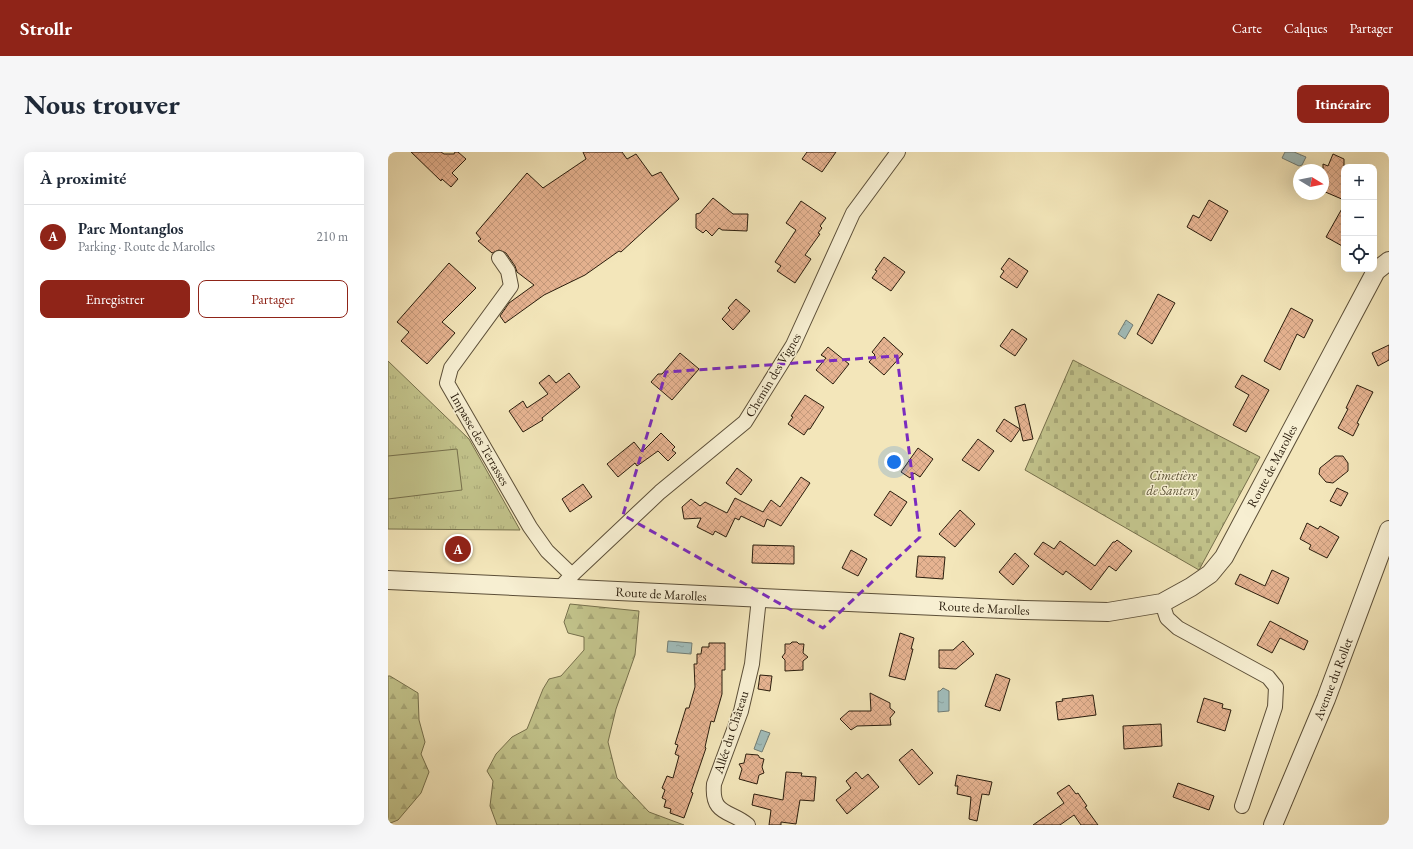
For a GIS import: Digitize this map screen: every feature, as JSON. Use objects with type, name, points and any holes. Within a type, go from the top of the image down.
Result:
[{"type":"street","name":"Chemin des Vignes","points":[[560,589],[572,575],[660,492],[745,422],[793,345],[853,213],[898,152]]},
{"type":"street","name":"Impasse des Terrasses","points":[[499,258],[508,271],[511,286],[451,368],[447,383],[530,527],[547,551],[572,575]]},
{"type":"street","name":"Route de Marolles","points":[[388,580],[1016,610],[1108,612],[1162,603],[1192,587],[1210,574],[1224,557],[1376,271],[1389,261]]},
{"type":"street","name":"Avenue du Rollet","points":[[1273,825],[1326,699],[1389,530]]},
{"type":"street","name":"Allée du Château","points":[[748,825],[729,815],[717,805],[712,796],[714,784],[741,711],[752,664],[759,598]]},
{"type":"street","points":[[1162,603],[1167,618],[1178,628],[1268,677],[1276,687],[1275,707],[1242,806]]},
{"type":"highlighted area","points":[[897,356],[920,537],[823,628],[623,515],[666,372]]},
{"type":"green space","name":"Cimetière de Santeny","points":[[1073,360],[1260,457],[1199,570],[1025,470]]},
{"type":"green space","points":[[388,361],[469,439],[520,530],[388,529]]},
{"type":"green space","points":[[457,449],[462,490],[388,499],[388,456]]},
{"type":"green space","points":[[570,604],[639,611],[635,655],[616,709],[608,742],[617,778],[649,812],[684,825],[497,825],[490,806],[493,781],[487,771],[496,754],[512,737],[527,729],[543,689],[549,679],[561,676],[584,650],[584,637],[568,633],[564,622]]},
{"type":"green space","points":[[388,676],[418,693],[419,720],[425,742],[421,754],[429,772],[421,793],[398,820],[388,824]]},
{"type":"water","points":[[1285,152],[1294,152],[1306,157],[1302,164],[1295,164],[1282,158]]},
{"type":"water","points":[[1126,320],[1133,325],[1125,339],[1118,334]]},
{"type":"water","points":[[668,641],[692,643],[691,654],[667,652]]},
{"type":"water","points":[[943,688],[949,691],[949,711],[938,712],[938,691]]},
{"type":"water","points":[[761,730],[770,733],[762,752],[754,749]]},
{"type":"building","points":[[411,152],[441,152],[444,154],[454,154],[455,152],[458,152],[466,159],[452,173],[458,179],[451,187],[442,179],[441,181]]},
{"type":"building","points":[[583,152],[622,152],[627,159],[636,154],[652,176],[661,172],[679,199],[621,252],[619,251],[585,275],[544,295],[505,323],[500,316],[509,303],[534,285],[517,272],[515,266],[506,253],[499,250],[492,253],[478,241],[481,239],[476,233],[527,173],[543,188],[586,159]]},
{"type":"building","points":[[807,152],[836,152],[822,172],[802,159]]},
{"type":"building","points":[[1333,154],[1344,159],[1344,164],[1341,164],[1341,199],[1329,194],[1329,164]]},
{"type":"building","points":[[713,198],[733,214],[748,214],[747,231],[722,230],[719,228],[712,236],[706,230],[703,233],[696,228],[696,214],[700,213]]},
{"type":"building","points":[[1209,200],[1228,211],[1211,241],[1187,227],[1193,215],[1199,218]]},
{"type":"building","points":[[801,201],[826,218],[820,226],[822,228],[818,233],[820,234],[805,255],[811,259],[795,283],[777,271],[781,266],[775,262],[796,230],[786,223]]},
{"type":"building","points":[[1341,210],[1341,245],[1326,237]]},
{"type":"building","points":[[884,257],[905,272],[891,291],[872,278],[877,271],[875,270]]},
{"type":"building","points":[[1009,258],[1028,271],[1017,288],[1000,277],[1004,271],[1001,269]]},
{"type":"building","points":[[449,263],[476,288],[442,322],[455,333],[427,364],[401,341],[409,332],[397,322]]},
{"type":"building","points":[[1158,294],[1175,303],[1152,344],[1137,334]]},
{"type":"building","points":[[736,299],[750,311],[733,330],[722,319],[730,310],[728,308]]},
{"type":"building","points":[[1291,308],[1313,320],[1304,338],[1297,334],[1280,370],[1264,361]]},
{"type":"building","points":[[1012,329],[1027,339],[1015,356],[1000,346]]},
{"type":"building","points":[[884,337],[903,354],[884,375],[869,362],[875,355],[872,352]]},
{"type":"building","points":[[1389,345],[1389,360],[1378,366],[1372,353]]},
{"type":"building","points":[[828,347],[849,364],[833,384],[816,370],[826,358],[821,355]]},
{"type":"building","points":[[680,353],[699,369],[672,400],[651,382],[658,374],[662,374]]},
{"type":"building","points":[[569,373],[580,387],[542,418],[543,420],[523,432],[509,411],[523,401],[527,408],[548,394],[539,383],[549,375],[556,383]]},
{"type":"building","points":[[1242,375],[1269,390],[1246,432],[1233,425],[1249,395],[1235,387]]},
{"type":"building","points":[[1357,385],[1373,392],[1357,423],[1359,424],[1353,436],[1338,428],[1348,409],[1346,408]]},
{"type":"building","points":[[805,395],[824,407],[810,429],[808,429],[804,435],[788,424],[793,417],[791,416]]},
{"type":"building","points":[[1025,404],[1033,439],[1023,441],[1015,407]]},
{"type":"building","points":[[1004,419],[1020,429],[1011,442],[996,431]]},
{"type":"building","points":[[661,433],[675,447],[672,450],[676,453],[668,461],[658,451],[637,466],[635,463],[618,477],[607,464],[634,442],[642,452]]},
{"type":"building","points":[[978,439],[994,451],[979,471],[962,460]]},
{"type":"building","points":[[918,448],[933,459],[920,477],[914,473],[910,478],[901,472]]},
{"type":"building","points":[[1335,456],[1343,456],[1348,463],[1348,471],[1333,483],[1326,482],[1319,474],[1320,468]]},
{"type":"building","points":[[737,468],[752,480],[741,495],[726,483]]},
{"type":"building","points":[[801,477],[810,483],[781,526],[767,519],[764,527],[741,516],[739,520],[735,518],[726,537],[715,531],[713,535],[697,527],[701,518],[684,519],[682,507],[691,499],[700,506],[705,502],[727,513],[735,498],[763,512],[771,500],[780,507]]},
{"type":"building","points":[[583,484],[592,497],[570,512],[562,499]]},
{"type":"building","points":[[1337,488],[1348,493],[1341,506],[1330,501]]},
{"type":"building","points":[[890,491],[907,502],[891,526],[874,515]]},
{"type":"building","points":[[960,510],[975,524],[955,547],[939,534]]},
{"type":"building","points":[[1307,523],[1318,529],[1320,526],[1339,537],[1327,558],[1309,549],[1311,545],[1300,539]]},
{"type":"building","points":[[1117,540],[1132,551],[1116,571],[1109,566],[1091,590],[1066,571],[1063,575],[1034,554],[1043,542],[1054,549],[1060,541],[1095,566],[1113,542]]},
{"type":"building","points":[[753,545],[794,546],[794,564],[752,563]]},
{"type":"building","points":[[851,550],[867,559],[858,576],[842,568]]},
{"type":"building","points":[[1015,553],[1029,566],[1013,585],[999,572]]},
{"type":"building","points":[[918,556],[945,557],[943,579],[916,577]]},
{"type":"building","points":[[1272,570],[1289,578],[1278,604],[1235,584],[1240,574],[1265,586]]},
{"type":"building","points":[[1270,621],[1308,641],[1304,650],[1280,638],[1272,653],[1257,645]]},
{"type":"building","points":[[900,633],[914,638],[911,649],[913,649],[905,680],[889,676]]},
{"type":"building","points":[[963,641],[974,654],[956,669],[939,668],[939,650],[953,650]]},
{"type":"building","points":[[792,642],[804,644],[803,653],[808,657],[803,661],[803,670],[785,671],[785,660],[782,657],[785,653],[785,644],[790,644]]},
{"type":"building","points":[[709,643],[725,643],[725,670],[722,670],[722,694],[714,722],[711,721],[706,748],[684,818],[670,813],[671,809],[664,807],[666,800],[662,798],[665,790],[662,788],[667,776],[673,778],[679,756],[675,754],[678,745],[675,744],[686,708],[689,708],[695,687],[694,664],[697,664],[697,654],[701,654],[702,647],[709,647]]},
{"type":"building","points":[[996,674],[1010,679],[1000,711],[985,706]]},
{"type":"building","points":[[760,675],[772,676],[770,691],[758,689]]},
{"type":"building","points":[[870,693],[890,703],[890,708],[895,712],[890,718],[891,725],[857,726],[851,730],[840,719],[849,711],[871,711]]},
{"type":"building","points":[[1093,695],[1096,715],[1058,720],[1056,702],[1063,701],[1062,699]]},
{"type":"building","points":[[1204,698],[1223,704],[1222,708],[1231,710],[1225,731],[1197,722]]},
{"type":"building","points":[[1161,724],[1162,746],[1124,749],[1123,726]]},
{"type":"building","points":[[912,749],[933,773],[919,785],[899,760]]},
{"type":"building","points":[[746,754],[758,755],[760,758],[764,759],[762,767],[764,773],[759,775],[757,784],[739,779],[742,769],[739,764],[744,763]]},
{"type":"building","points":[[786,772],[802,773],[801,776],[816,777],[814,801],[800,800],[796,824],[781,822],[781,825],[769,825],[771,810],[752,805],[754,794],[783,800]]},
{"type":"building","points":[[856,772],[862,779],[868,774],[879,787],[847,814],[836,800],[851,788],[846,781]]},
{"type":"building","points":[[957,775],[992,782],[989,795],[982,794],[977,821],[969,819],[971,797],[957,794],[958,786],[955,786]]},
{"type":"building","points":[[1178,783],[1214,796],[1209,810],[1173,797]]},
{"type":"building","points":[[1069,785],[1076,794],[1078,793],[1087,806],[1085,807],[1098,825],[1081,825],[1074,815],[1060,825],[1033,825],[1064,803],[1057,793]]},
{"type":"place","name":"Parc Montanglos","points":[[458,549]]}]
